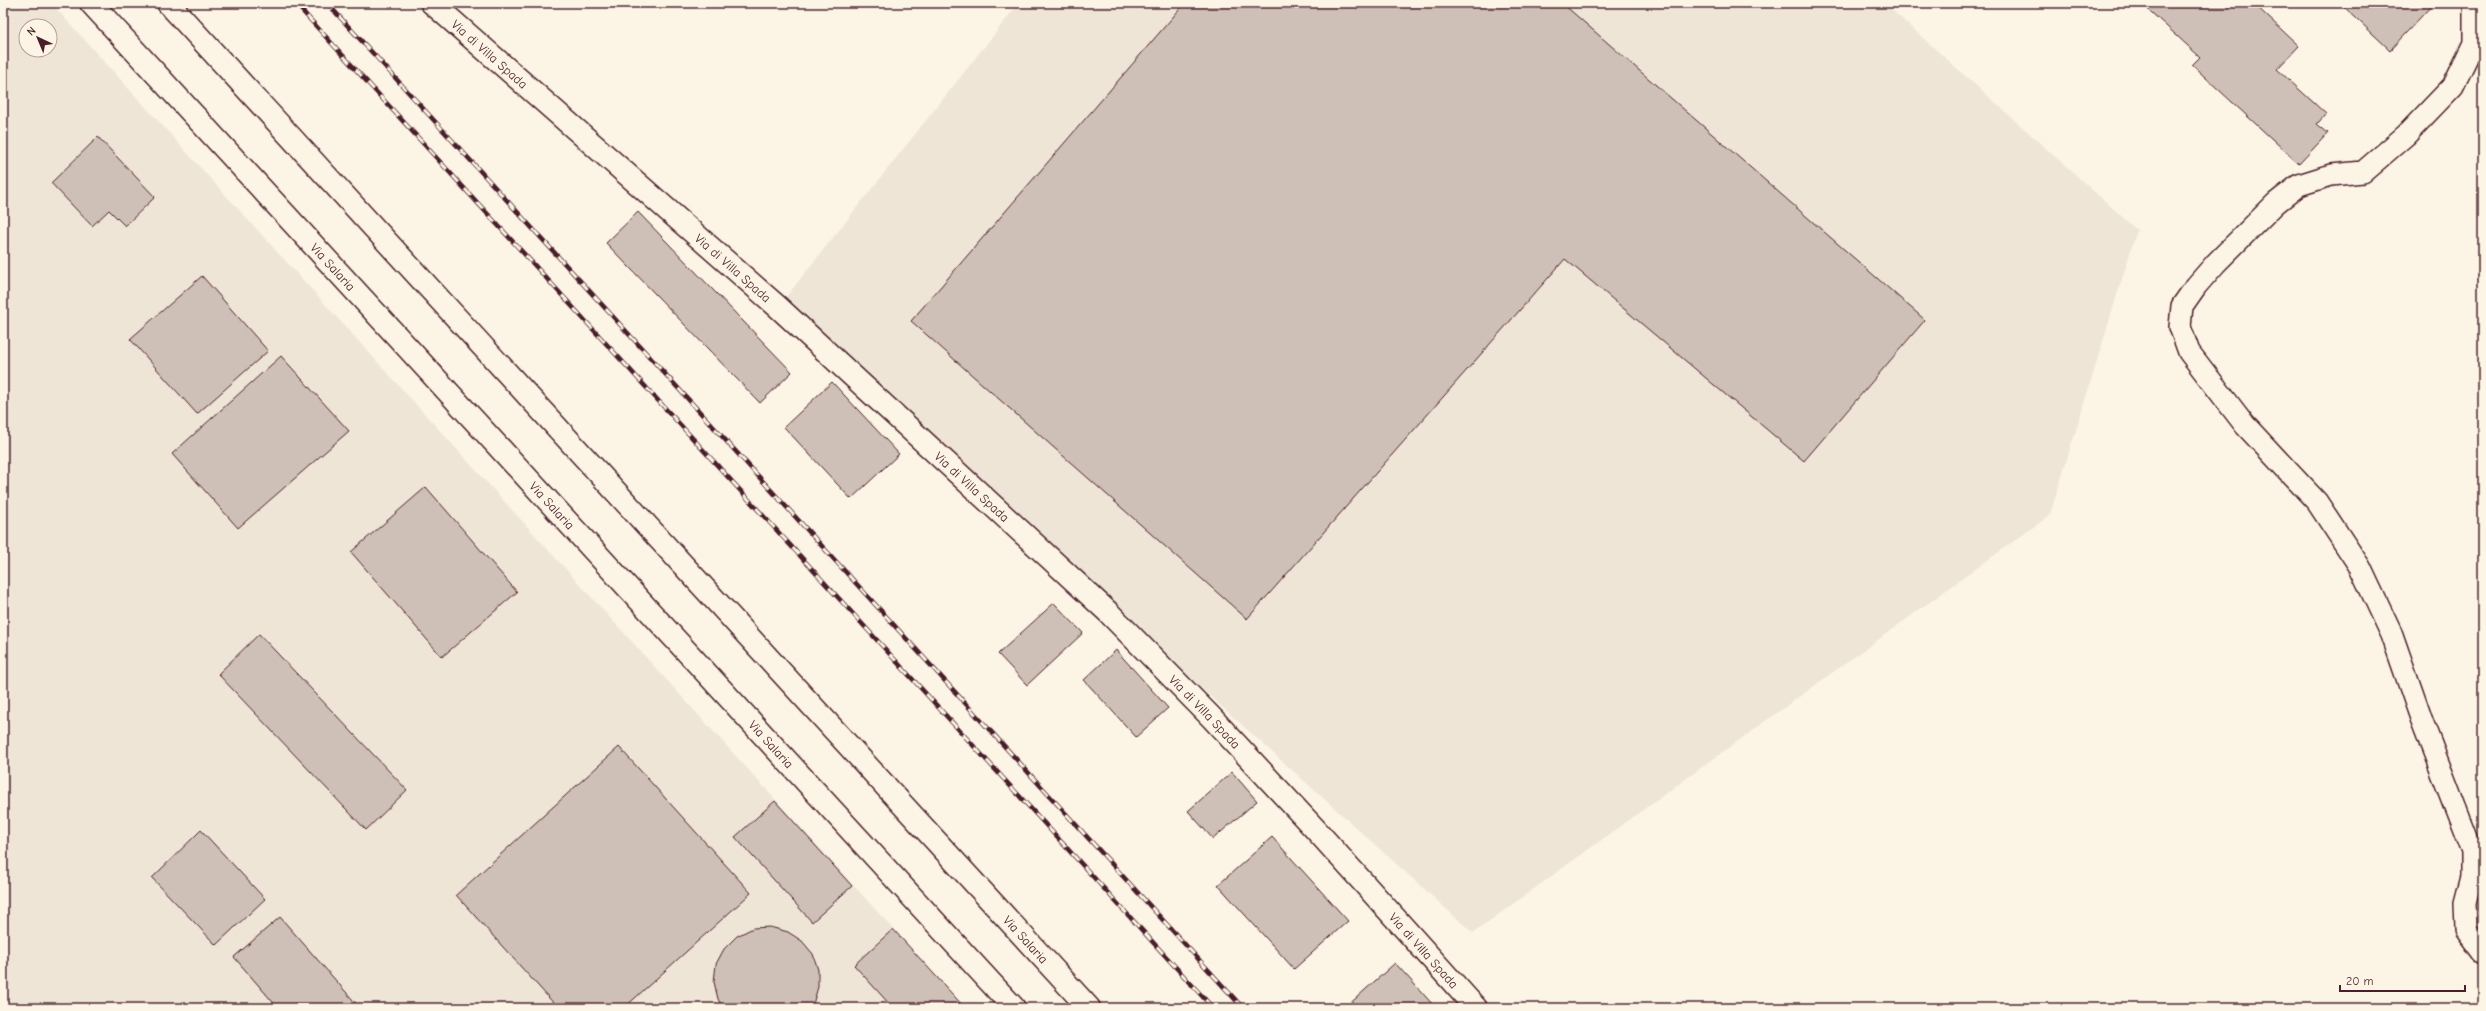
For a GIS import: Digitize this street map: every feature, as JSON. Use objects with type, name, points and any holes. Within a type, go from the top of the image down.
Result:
[{"type":"main road","name":"Via Salaria","points":[[91,3],[314,248],[1014,1008]]},
{"type":"main road","name":"Via Salaria","points":[[168,3],[1089,1008]]},
{"type":"main road","name":"Via di Villa Spada","points":[[432,3],[778,307],[1108,612],[1211,717],[1316,830],[1476,1008]]},
{"type":"lane","points":[[2474,3],[2474,44],[2453,86],[2406,135],[2362,172],[2331,175],[2299,185],[2276,203],[2216,263],[2196,286],[2182,306],[2180,327],[2189,352],[2245,424],[2317,502],[2360,567],[2392,635],[2422,722],[2472,851],[2472,876],[2465,903],[2466,930],[2483,953]]},
{"type":"shaded area","points":[[3,3],[51,3],[965,1008],[3,1008]]},
{"type":"shaded area","points":[[1019,3],[1884,3],[2137,230],[2050,515],[1473,933],[778,307]]},
{"type":"building","points":[[1185,3],[1562,3],[1925,320],[1804,461],[1565,259],[1247,619],[911,321]]},
{"type":"building","points":[[2141,3],[2253,3],[2299,46],[2277,69],[2326,114],[2317,124],[2328,133],[2299,164],[2192,65],[2200,57]]},
{"type":"building","points":[[2340,3],[2434,3],[2390,50]]},
{"type":"building","points":[[98,137],[155,197],[125,226],[109,210],[92,226],[51,183]]},
{"type":"building","points":[[638,212],[792,372],[760,403],[606,243]]},
{"type":"building","points":[[202,276],[268,351],[197,414],[130,339]]},
{"type":"building","points":[[281,356],[349,431],[238,528],[172,454]]},
{"type":"building","points":[[832,382],[899,454],[851,499],[784,427]]},
{"type":"building","points":[[426,487],[517,592],[442,657],[351,552]]},
{"type":"building","points":[[1054,603],[1083,633],[1027,685],[998,654]]},
{"type":"building","points":[[259,634],[407,790],[366,830],[218,674]]},
{"type":"building","points":[[1116,650],[1168,708],[1136,737],[1084,680]]},
{"type":"building","points":[[619,747],[751,893],[624,1008],[558,1008],[456,895]]},
{"type":"building","points":[[1232,772],[1257,801],[1213,839],[1188,811]]},
{"type":"building","points":[[775,801],[852,886],[812,922],[735,837]]},
{"type":"building","points":[[201,830],[265,899],[216,945],[152,878]]},
{"type":"building","points":[[1272,837],[1348,921],[1294,969],[1218,885]]},
{"type":"building","points":[[280,917],[360,1008],[278,1008],[234,957]]},
{"type":"building","points":[[770,927],[788,932],[802,941],[813,954],[818,970],[818,987],[813,1004],[810,1008],[723,1008],[718,999],[714,982],[716,964],[724,949],[737,936],[753,928]]},
{"type":"building","points":[[893,929],[965,1008],[893,1008],[854,965]]},
{"type":"building","points":[[1395,963],[1436,1008],[1345,1008]]},
{"type":"railway","points":[[295,3],[1213,1008]]},
{"type":"railway","points":[[327,3],[1243,1008]]}]
